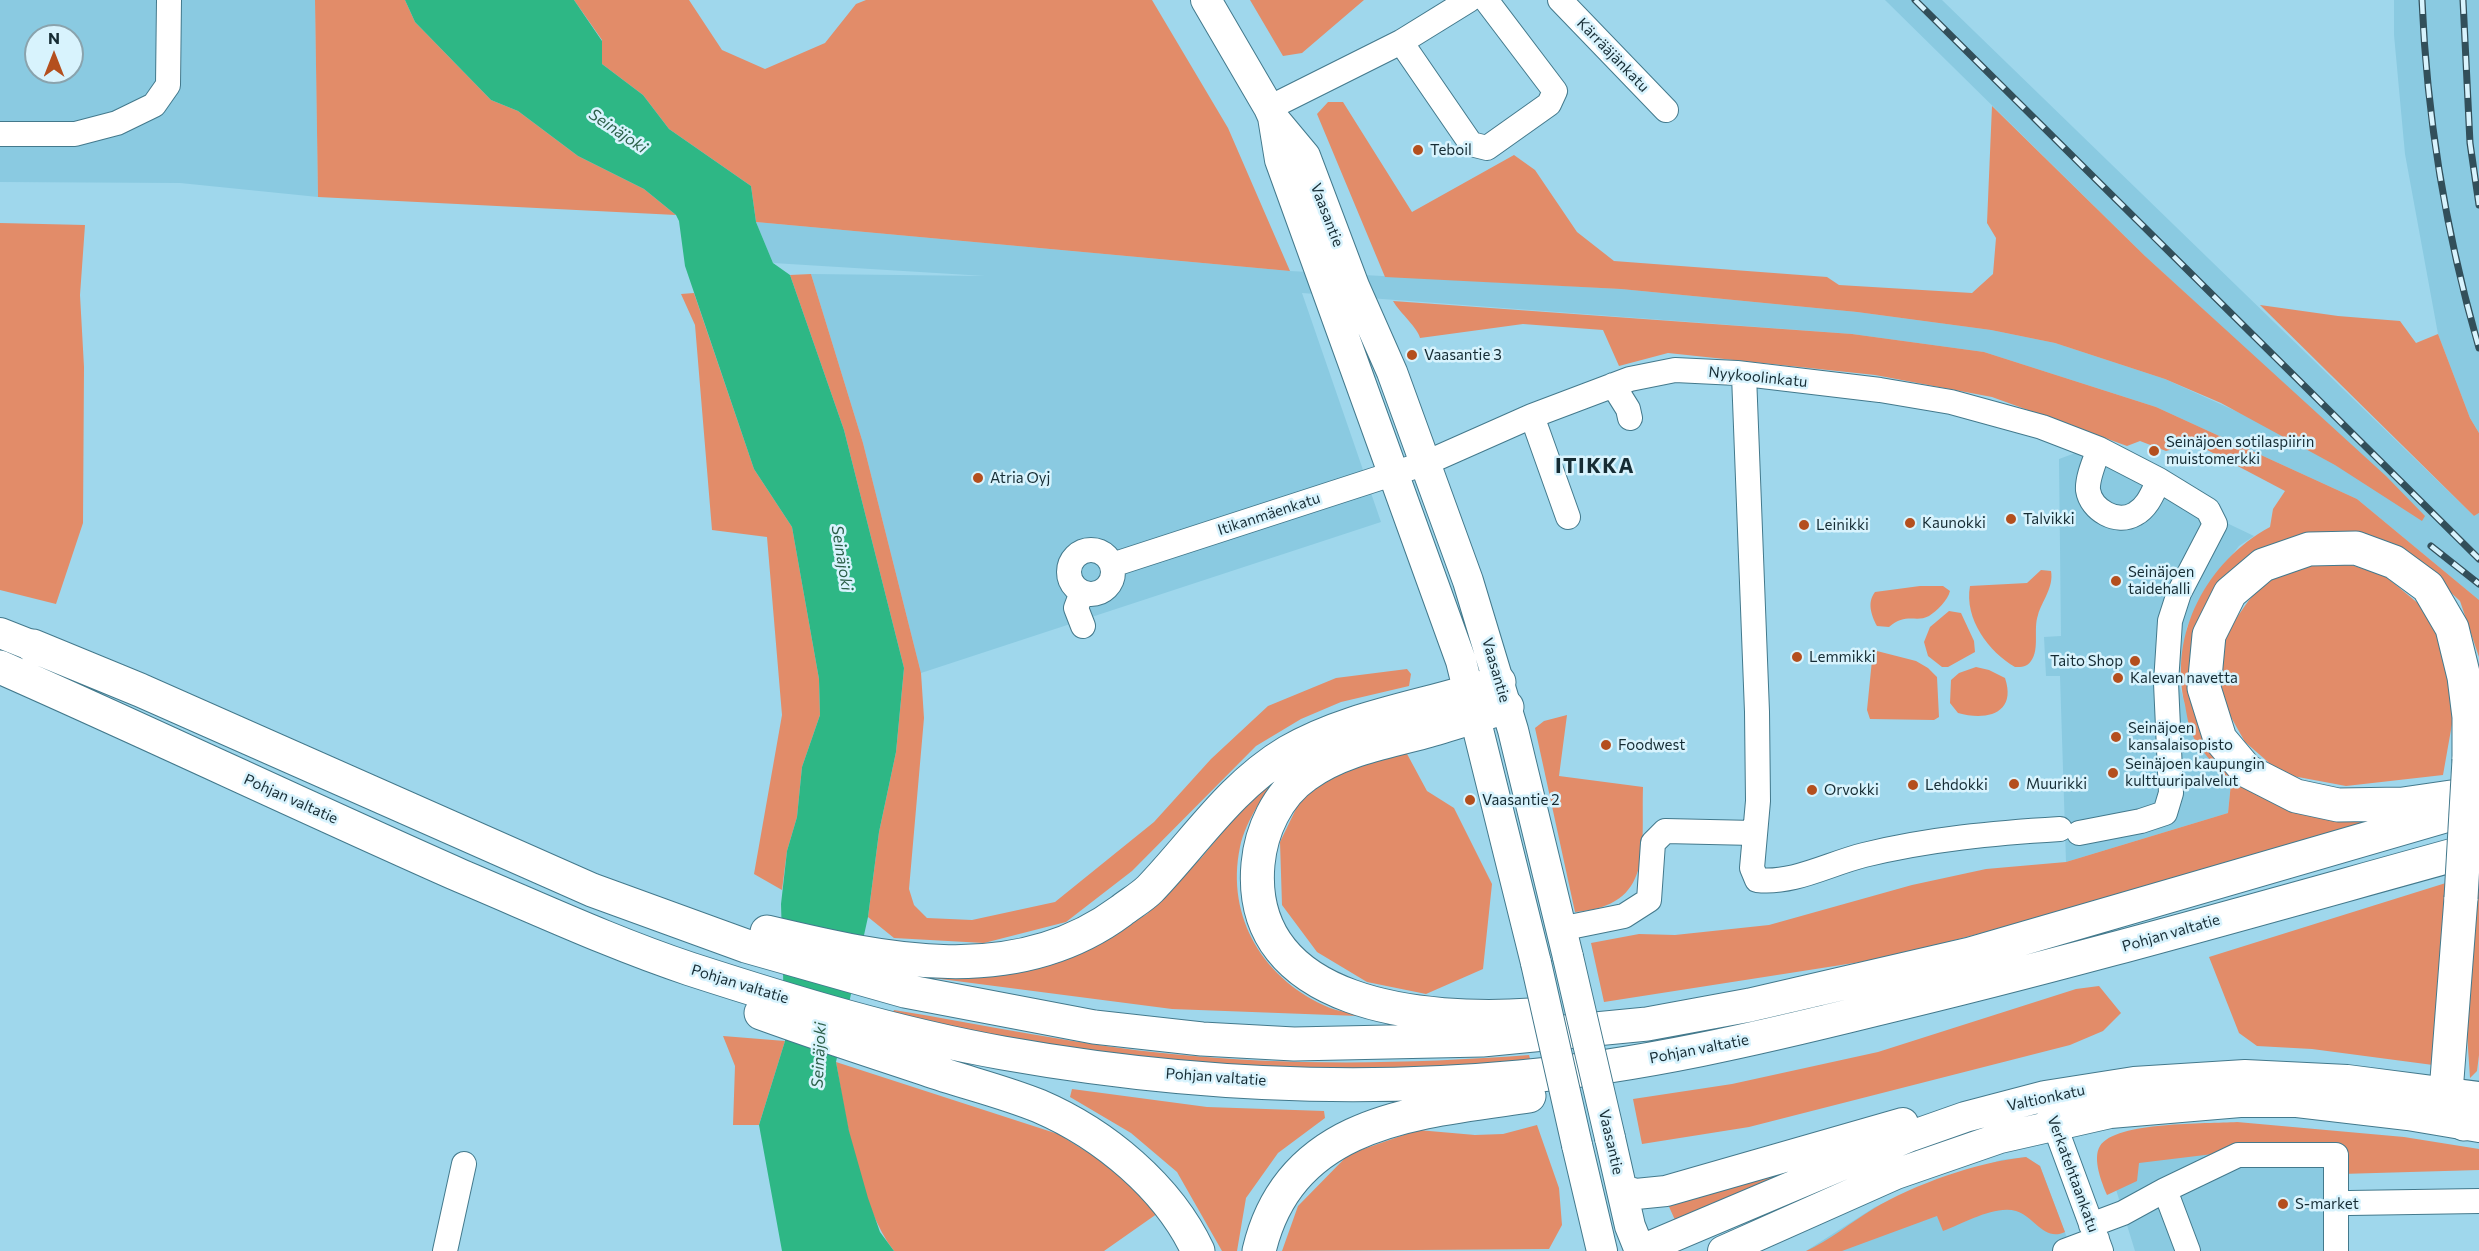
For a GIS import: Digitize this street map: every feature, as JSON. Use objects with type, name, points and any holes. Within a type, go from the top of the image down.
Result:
[{"type":"highway","points":[[2475,1114],[2449,1107],[2446,1092],[2461,898],[2469,760],[2469,717],[2464,677],[2452,628],[2428,587],[2394,562],[2356,548],[2309,549],[2263,566],[2230,593],[2209,634],[2204,688],[2220,739],[2247,771],[2295,796],[2338,805],[2403,804],[2479,792]]},
{"type":"highway","points":[[33,646],[140,690],[592,890],[747,937],[905,991],[1094,1027],[1202,1038],[1283,1043],[1482,1040],[1647,1024],[1750,1005],[2002,945],[2479,806]]},
{"type":"highway","name":"Pohjan valtatie","points":[[0,667],[442,867],[629,947],[693,986],[735,993],[889,1042],[1000,1053],[1104,1068],[1308,1083],[1407,1083],[1522,1077],[1651,1059],[1767,1036],[1980,985],[2479,848]]},
{"type":"highway","points":[[747,937],[917,961],[965,962],[1014,957],[1078,939],[1148,890],[1227,801],[1259,771],[1289,751],[1324,735],[1472,704],[1503,695]]},
{"type":"highway","points":[[1472,704],[1334,759],[1304,776],[1281,798],[1263,833],[1256,884],[1261,911],[1277,945],[1299,969],[1330,990],[1368,1002],[1419,1012],[1516,1016],[1611,1009],[1887,972]]},
{"type":"highway","points":[[1259,1251],[1271,1213],[1291,1182],[1321,1153],[1350,1134],[1388,1119],[1458,1106],[1644,1079],[1849,1038],[1980,985]]},
{"type":"highway","points":[[889,1042],[1039,1107],[1083,1130],[1118,1154],[1150,1183],[1187,1228],[1198,1251]]},
{"type":"main road","name":"Vaasantie","points":[[1206,0],[1271,113],[1305,156],[1426,463],[1468,581],[1503,695],[1568,957],[1622,1190],[1639,1251]]},
{"type":"main road","name":"Vaasantie","points":[[1271,113],[1281,160],[1461,661],[1536,963],[1602,1251]]},
{"type":"main road","points":[[0,633],[33,646]]},
{"type":"main road","name":"Valtionkatu","points":[[1639,1251],[1911,1136],[1965,1117],[2045,1096],[2134,1083],[2245,1075],[2347,1080],[2446,1092]]},
{"type":"main road","points":[[1622,1190],[1636,1194],[1666,1191],[1960,1107],[2045,1096]]},
{"type":"main road","name":"Valtionkatu","points":[[1723,1251],[1896,1174],[2000,1138],[2110,1113],[2183,1106],[2297,1102],[2475,1114]]},
{"type":"street","points":[[0,134],[75,134],[117,123],[154,105],[168,85],[168,0]]},
{"type":"street","points":[[1271,113],[1316,83],[1401,42],[1469,0]]},
{"type":"street","points":[[1401,42],[1471,144],[1487,148],[1549,104],[1555,91],[1486,0]]},
{"type":"street","name":"Kärrääjänkatu","points":[[1560,0],[1666,110]]},
{"type":"street","name":"Nyykoolinkatu","points":[[1426,463],[1532,416],[1630,379],[1675,370],[1881,390],[1951,402],[2042,427],[2099,449],[2159,480],[2208,510],[2215,524],[2179,593],[2170,621],[2166,683],[2171,793],[2165,813],[2141,821],[2070,831],[1976,834],[1864,855],[1778,882],[1758,880],[1752,868],[1754,833]]},
{"type":"street","points":[[1560,929],[1624,916],[1649,900],[1653,843],[1665,831],[1754,833],[1758,801],[1757,712],[1744,375]]},
{"type":"street","points":[[1613,386],[1628,409],[1630,418]]},
{"type":"street","points":[[1532,416],[1568,517]]},
{"type":"street","points":[[2099,449],[2088,489],[2095,507],[2112,517],[2134,515],[2147,503],[2159,480]]},
{"type":"street","name":"Itikanmäenkatu","points":[[1112,565],[1426,463]]},
{"type":"street","points":[[1089,550],[1097,550],[1112,565],[1112,579],[1108,586],[1096,594],[1082,592],[1075,588],[1069,575],[1069,568],[1076,555],[1089,550]]},
{"type":"street","points":[[1082,592],[1076,608],[1083,626]]},
{"type":"street","name":"Verkatehtaankatu","points":[[2045,1096],[2096,1238]]},
{"type":"street","points":[[2065,1251],[2096,1238],[2122,1213],[2238,1155],[2336,1155],[2336,1251]]},
{"type":"street","points":[[445,1251],[464,1164]]},
{"type":"street","points":[[2164,1190],[2188,1251]]},
{"type":"street","points":[[2349,1203],[2479,1201]]},
{"type":"shaded area","points":[[0,0],[315,0],[318,197],[180,183],[0,182]]},
{"type":"shaded area","points":[[315,0],[405,0],[415,22],[491,100],[518,111],[578,156],[644,189],[676,215],[318,197]]},
{"type":"shaded area","points":[[574,0],[689,0],[722,50],[765,69],[825,43],[856,4],[866,0],[1152,0],[1228,128],[1290,271],[756,222],[751,186],[669,129],[643,95],[602,64],[602,40]]},
{"type":"shaded area","points":[[1250,0],[1364,0],[1302,53],[1283,56]]},
{"type":"shaded area","points":[[1885,0],[1942,0],[2474,516],[2479,513],[2479,600],[2357,499],[2156,407],[1984,352],[1852,334],[1302,293],[1381,522],[921,673],[863,443],[811,274],[985,276],[773,263],[756,222],[1290,271],[1621,289],[1857,312],[1991,330],[2055,343],[2165,379],[2269,426],[2218,323],[2145,256]]},
{"type":"shaded area","points":[[2394,0],[2479,0],[2479,433],[2470,418],[2438,334],[2405,154],[2394,35]]},
{"type":"shaded area","points":[[1328,102],[1343,102],[1412,212],[1514,155],[1535,170],[1577,232],[1614,261],[1827,277],[1839,285],[1972,293],[1993,274],[1996,238],[1987,223],[1992,106],[2145,256],[2386,476],[2425,516],[2422,521],[2335,465],[2221,403],[2165,379],[2055,343],[1991,330],[1857,312],[1621,289],[1385,277],[1317,114]]},
{"type":"shaded area","points":[[0,223],[85,225],[80,295],[84,367],[83,523],[56,604],[0,590]]},
{"type":"shaded area","points":[[811,274],[863,443],[921,673],[924,718],[909,889],[914,905],[927,918],[972,920],[1055,902],[1154,822],[1211,759],[1268,706],[1336,678],[1407,669],[1411,674],[1409,686],[1341,702],[1301,719],[1256,746],[1132,871],[1066,922],[984,943],[894,938],[868,917],[879,832],[896,752],[904,668],[844,430],[790,275]]},
{"type":"shaded area","points":[[694,293],[754,469],[792,527],[819,679],[820,715],[802,767],[797,817],[787,851],[782,890],[754,874],[782,715],[767,537],[712,530],[695,325],[681,294]]},
{"type":"shaded area","points":[[1393,301],[1852,334],[1984,352],[2156,407],[2357,499],[2479,600],[2479,657],[2460,601],[2420,564],[2382,543],[2238,568],[2207,602],[2197,635],[2213,748],[2389,816],[2134,893],[1886,958],[1604,1002],[1591,943],[1639,934],[1675,935],[1769,925],[1912,885],[1986,869],[2066,862],[2228,813],[2231,783],[2199,746],[2190,727],[2181,678],[2182,652],[2188,626],[2211,580],[2228,559],[2248,541],[2270,527],[2273,509],[2285,491],[2194,443],[2166,451],[2140,441],[2127,446],[1992,397],[1875,375],[1668,353],[1619,366],[1603,330],[1523,324],[1420,338]]},
{"type":"shaded area","points":[[2260,305],[2338,316],[2400,321],[2416,343],[2438,334],[2470,418],[2479,433],[2479,513],[2474,516]]},
{"type":"shaded area","points":[[2078,452],[2254,536],[2239,546],[2203,592],[2187,627],[2180,670],[2180,687],[2195,740],[2231,783],[2228,813],[2066,862],[2060,676],[2046,676],[2044,637],[2061,636],[2059,459]]},
{"type":"shaded area","points":[[2339,561],[2385,576],[2425,609],[2451,669],[2452,724],[2443,775],[2346,786],[2282,774],[2245,742],[2227,710],[2220,679],[2226,633],[2249,600],[2267,581],[2299,568]]},
{"type":"shaded area","points":[[2041,570],[2051,571],[2051,577],[2037,621],[2034,656],[2028,664],[2015,667],[1996,653],[1980,633],[1971,610],[1970,586],[2027,583]]},
{"type":"shaded area","points":[[1920,586],[1943,586],[1950,591],[1942,605],[1929,616],[1901,620],[1889,627],[1877,626],[1871,609],[1871,600],[1875,592]]},
{"type":"shaded area","points":[[1949,611],[1961,613],[1974,641],[1975,652],[1948,667],[1942,667],[1928,656],[1924,642],[1930,627]]},
{"type":"shaded area","points":[[1873,650],[1916,661],[1937,677],[1939,717],[1934,720],[1870,719],[1867,710]]},
{"type":"shaded area","points":[[1976,667],[1989,670],[2005,678],[2008,690],[2007,700],[1997,712],[1979,716],[1958,713],[1950,703],[1951,680],[1959,673]]},
{"type":"shaded area","points":[[1567,715],[1559,776],[1643,787],[1642,852],[1631,886],[1619,899],[1601,907],[1575,912],[1535,728],[1544,721]]},
{"type":"shaded area","points":[[1406,752],[1427,791],[1454,808],[1492,884],[1483,969],[1426,994],[1367,982],[1317,952],[1282,905],[1280,842],[1306,788],[1360,762]]},
{"type":"shaded area","points":[[1283,767],[1252,816],[1240,847],[1237,873],[1239,898],[1245,922],[1255,944],[1269,964],[1286,981],[1307,996],[1336,1010],[1385,1017],[1172,1009],[933,978],[1075,956],[1147,914],[1202,857],[1247,802]]},
{"type":"shaded area","points":[[2479,874],[2479,1055],[2477,1071],[2470,1078],[2467,1033]]},
{"type":"shaded area","points":[[2449,882],[2433,1065],[2312,1049],[2257,1046],[2239,1033],[2209,957]]},
{"type":"shaded area","points":[[2099,986],[2121,1013],[2103,1031],[2070,1045],[1749,1127],[1642,1144],[1633,1099],[1732,1084],[1878,1052],[2076,989]]},
{"type":"shaded area","points":[[894,1010],[1067,1040],[1216,1058],[1306,1062],[1395,1062],[1529,1055],[1532,1066],[1406,1073],[1115,1059],[892,1015]]},
{"type":"shaded area","points":[[723,1036],[785,1041],[759,1125],[733,1125],[735,1066]]},
{"type":"shaded area","points":[[836,1062],[1058,1134],[1118,1171],[1161,1211],[1104,1251],[894,1251],[882,1232],[863,1186],[850,1135]]},
{"type":"shaded area","points":[[1072,1089],[1207,1107],[1324,1111],[1325,1118],[1278,1153],[1246,1198],[1237,1251],[1222,1251],[1177,1172],[1131,1133],[1070,1097]]},
{"type":"shaded area","points":[[2237,1122],[2404,1137],[2479,1149],[2479,1170],[2341,1174],[2344,1148],[2312,1142],[2139,1163],[2137,1181],[2107,1195],[2097,1157],[2100,1146],[2109,1138],[2124,1132],[2163,1125]]},
{"type":"shaded area","points":[[1537,1125],[1559,1188],[1562,1225],[1549,1249],[1282,1251],[1298,1206],[1349,1154],[1418,1130],[1475,1135],[1503,1134]]},
{"type":"shaded area","points":[[2312,1142],[2344,1148],[2340,1251],[2135,1251],[2110,1170],[2135,1157]]},
{"type":"shaded area","points":[[1842,1149],[1675,1220],[1666,1200]]},
{"type":"shaded area","points":[[2026,1157],[2040,1166],[2072,1251],[1806,1251],[1875,1207],[1938,1180],[2001,1160]]},
{"type":"shaded area","points":[[2026,1157],[2040,1166],[2065,1232],[2051,1234],[2022,1214],[2007,1210],[1979,1216],[1943,1231],[1937,1216],[1842,1251],[1806,1251],[1873,1209],[1908,1191],[1967,1169]]},
{"type":"water","name":"Seinäjoki","points":[[405,0],[574,0],[602,41],[602,64],[643,95],[669,129],[751,186],[756,222],[773,263],[790,275],[844,430],[904,668],[896,752],[879,832],[868,917],[836,1062],[849,1131],[868,1198],[880,1232],[894,1251],[782,1251],[759,1125],[785,1041],[781,904],[787,851],[797,817],[802,767],[820,715],[819,679],[792,527],[754,469],[685,266],[679,221],[676,215],[644,189],[578,156],[518,111],[491,100],[415,22]]},
{"type":"railway","points":[[1915,0],[2479,559]]},
{"type":"railway","points":[[2422,0],[2428,89],[2440,176],[2457,262],[2479,348]]},
{"type":"railway","points":[[2463,0],[2470,143],[2479,205]]},
{"type":"railway","points":[[2431,546],[2479,584]]},
{"type":"place","name":"Teboil","points":[[1418,150]]},
{"type":"place","name":"Vaasantie 3","points":[[1412,355]]},
{"type":"place","name":"Seinäjoen sotilaspiirin muistomerkki","points":[[2154,451]]},
{"type":"place","name":"Atria Oyj","points":[[978,478]]},
{"type":"place","name":"Talvikki","points":[[2011,519]]},
{"type":"place","name":"Kaunokki","points":[[1910,523]]},
{"type":"place","name":"Leinikki","points":[[1804,525]]},
{"type":"place","name":"Seinäjoen taidehalli","points":[[2116,581]]},
{"type":"place","name":"Lemmikki","points":[[1797,657]]},
{"type":"place","name":"Taito Shop","points":[[2135,661]]},
{"type":"place","name":"Kalevan navetta","points":[[2118,678]]},
{"type":"place","name":"Seinäjoen kansalaisopisto","points":[[2116,737]]},
{"type":"place","name":"Foodwest","points":[[1606,745]]},
{"type":"place","name":"Seinäjoen kaupungin kulttuuripalvelut","points":[[2113,773]]},
{"type":"place","name":"Muurikki","points":[[2014,784]]},
{"type":"place","name":"Lehdokki","points":[[1913,785]]},
{"type":"place","name":"Orvokki","points":[[1812,790]]},
{"type":"place","name":"Vaasantie 2","points":[[1470,800]]},
{"type":"place","name":"S-market","points":[[2283,1204]]},
{"type":"district","name":"ITIKKA","points":[[1595,466]]}]
